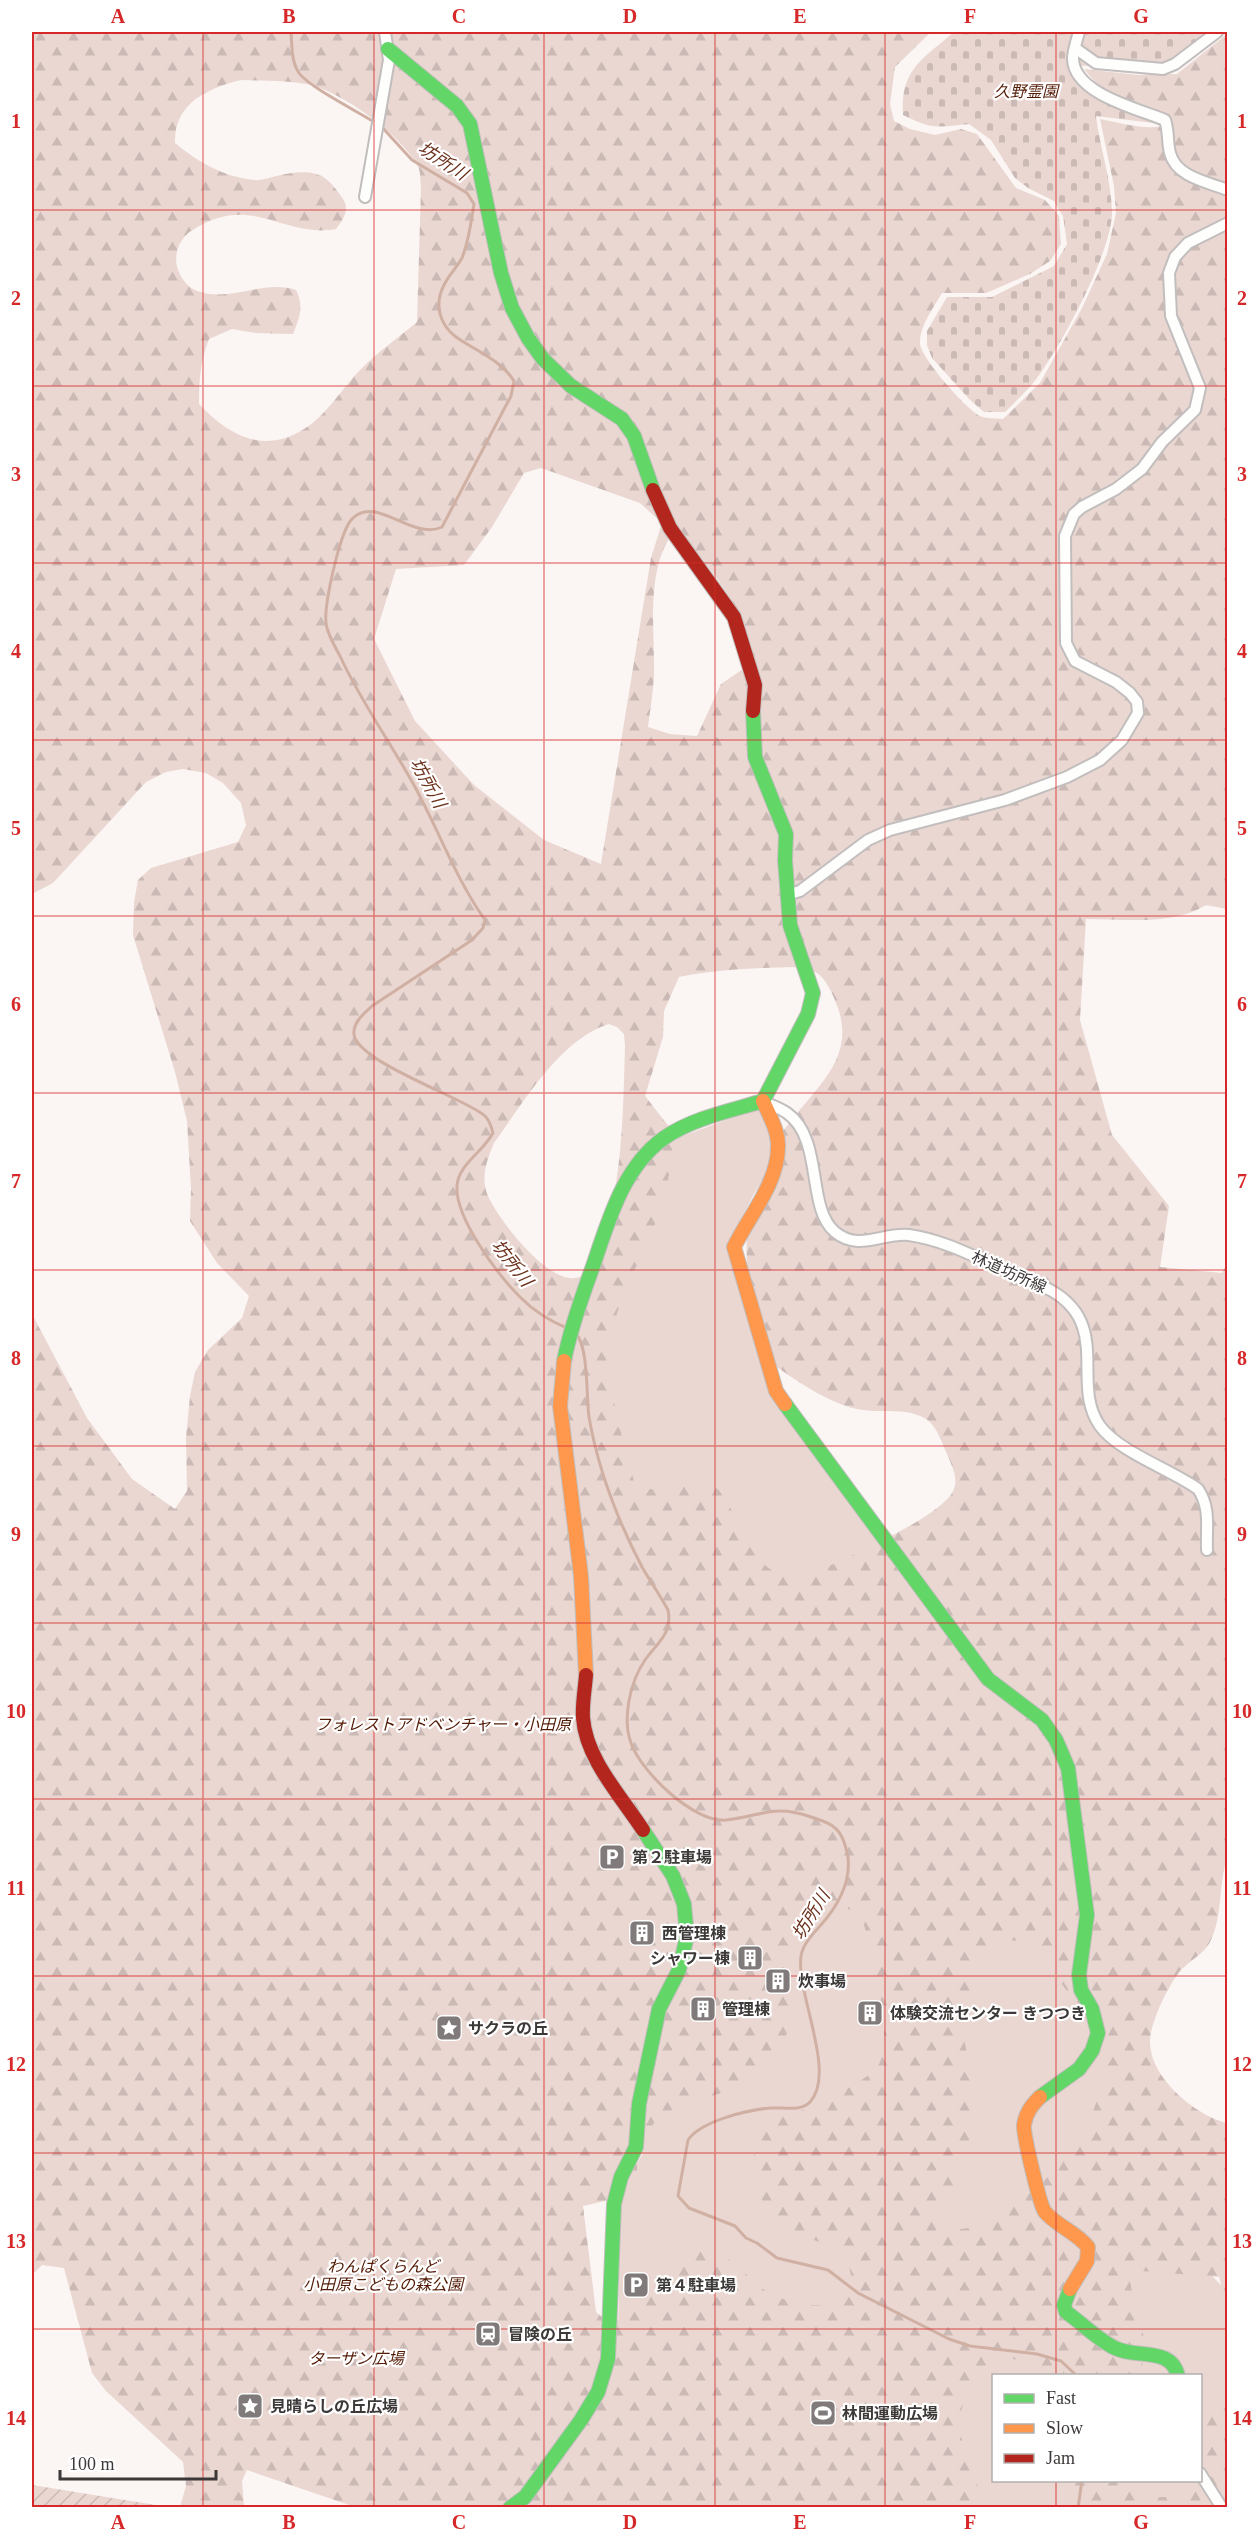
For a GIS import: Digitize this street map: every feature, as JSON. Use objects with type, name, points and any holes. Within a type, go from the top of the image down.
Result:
[{"type":"street","points":[[365,197],[389,60],[385,32]]},
{"type":"street","points":[[1079,32],[1072,60],[1079,78],[1087,86],[1114,101],[1165,120],[1174,165],[1186,174],[1227,190]]},
{"type":"street","points":[[1075,48],[1096,63],[1163,69],[1175,64],[1217,32]]},
{"type":"street","points":[[388,49],[457,106],[470,124],[501,273],[512,308],[528,338],[543,359],[571,386],[622,418],[634,435],[656,498],[670,528],[734,617],[755,685],[752,722],[755,757],[786,834],[790,925],[813,993],[813,1000],[763,1101],[778,1144],[777,1159],[770,1179],[734,1246],[776,1391],[872,1517],[988,1679],[1042,1720],[1056,1740],[1068,1768],[1087,1915],[1079,1975],[1081,1990],[1092,2009],[1098,2033],[1092,2051],[1079,2069],[1036,2100],[1029,2108],[1024,2126],[1042,2209],[1053,2220],[1080,2235],[1088,2247],[1087,2261],[1069,2290],[1064,2305],[1066,2312],[1116,2349],[1155,2355],[1170,2360],[1176,2367],[1178,2374]]},
{"type":"street","points":[[787,895],[800,891],[868,840],[890,830],[1005,800],[1067,777],[1100,760],[1122,740],[1138,713],[1137,702],[1116,682],[1075,661],[1066,643],[1065,536],[1074,514],[1082,507],[1116,489],[1142,469],[1162,442],[1195,410],[1200,388],[1171,316],[1169,273],[1175,257],[1188,243],[1227,223]]},
{"type":"street","points":[[510,2508],[532,2490],[598,2392],[608,2359],[614,2205],[621,2177],[636,2147],[639,2104],[659,2009],[679,1970],[687,1936],[684,1905],[674,1876],[597,1760],[587,1739],[583,1717],[586,1672],[581,1576],[559,1383],[573,1322],[613,1206],[638,1166],[653,1147],[677,1129],[763,1101]]},
{"type":"street","name":"林道坊所線","points":[[763,1101],[788,1113],[798,1125],[810,1150],[823,1216],[834,1232],[861,1243],[905,1235],[935,1241],[1053,1292],[1076,1312],[1087,1342],[1089,1404],[1098,1423],[1112,1439],[1198,1489],[1205,1499],[1208,1511],[1207,1550]]},
{"type":"street","points":[[1202,2476],[1222,2508]]},
{"type":"green space","points":[[32,32],[931,32],[895,67],[890,104],[894,121],[910,129],[935,135],[961,129],[977,134],[1016,188],[1045,200],[1059,216],[1061,244],[1050,261],[1030,274],[986,293],[942,293],[928,317],[920,338],[922,351],[936,371],[974,412],[988,418],[1003,419],[1040,383],[1082,308],[1107,254],[1116,213],[1114,186],[1100,119],[1144,127],[1170,124],[1159,111],[1102,90],[1084,69],[1138,75],[1177,74],[1227,34],[1227,909],[1206,905],[1193,912],[1163,919],[1086,919],[1080,1020],[1112,1135],[1169,1206],[1160,1267],[1222,1273],[1227,1264],[1227,1858],[1217,1922],[1210,1942],[1180,1971],[1170,1986],[1156,2015],[1150,2042],[1158,2069],[1176,2093],[1201,2112],[1227,2123],[1227,2304],[1219,2277],[1128,2270],[1134,2303],[1146,2344],[1138,2374],[1039,2374],[1019,2361],[999,2359],[990,2363],[974,2380],[961,2411],[960,2423],[966,2456],[988,2507],[355,2507],[247,2470],[242,2481],[244,2507],[180,2507],[186,2486],[183,2462],[106,2391],[92,2373],[64,2268],[42,2265],[32,2275],[32,1314],[87,1418],[132,1479],[175,1509],[187,1491],[186,1438],[195,1372],[208,1350],[242,1318],[249,1296],[217,1263],[190,1221],[191,1188],[187,1121],[175,1072],[133,935],[134,902],[138,880],[151,868],[238,842],[246,825],[241,803],[223,783],[206,773],[183,769],[166,772],[146,782],[53,883],[32,894]],"holes":[[[241,80],[303,83],[339,97],[385,128],[409,153],[420,172],[417,322],[361,369],[312,423],[289,437],[274,440],[260,441],[247,438],[222,425],[210,415],[199,404],[201,371],[209,339],[232,329],[256,333],[293,334],[300,312],[300,301],[296,290],[272,287],[222,294],[197,291],[187,284],[178,271],[176,262],[178,247],[191,231],[213,220],[232,215],[249,215],[299,228],[336,229],[344,217],[346,205],[332,185],[321,176],[302,172],[260,180],[232,176],[212,168],[175,143],[180,117],[195,100],[205,93]],[[541,468],[640,503],[662,523],[651,558],[601,864],[544,840],[474,785],[415,721],[374,639],[396,569],[464,565],[492,527],[524,473]],[[669,539],[686,541],[727,593],[742,621],[753,652],[749,665],[721,684],[697,736],[670,734],[648,727],[654,676],[654,588],[662,554]],[[794,967],[817,973],[826,982],[833,995],[842,1024],[841,1043],[836,1060],[827,1076],[790,1122],[775,1145],[758,1186],[748,1222],[749,1281],[766,1359],[812,1390],[838,1403],[863,1410],[911,1413],[926,1419],[939,1435],[955,1478],[952,1493],[928,1515],[887,1538],[810,1575],[795,1577],[782,1575],[771,1570],[762,1562],[747,1542],[724,1497],[715,1487],[705,1482],[695,1481],[655,1489],[645,1489],[635,1485],[619,1426],[610,1364],[614,1324],[628,1285],[656,1222],[670,1167],[674,1133],[645,1096],[663,1037],[664,1011],[679,977],[722,971]],[[609,1024],[617,1027],[624,1034],[620,1156],[616,1185],[603,1238],[589,1269],[586,1273],[574,1278],[560,1275],[545,1266],[516,1237],[488,1196],[485,1176],[494,1143],[530,1092],[574,1043]],[[816,1907],[859,1910],[875,1965],[883,2013],[883,2053],[878,2066],[854,2085],[803,2110],[777,2117],[772,2121],[759,2140],[752,2163],[753,2179],[760,2197],[778,2221],[794,2232],[838,2251],[848,2263],[852,2281],[838,2304],[801,2304],[782,2299],[766,2291],[738,2266],[714,2251],[688,2252],[664,2271],[636,2309],[624,2318],[607,2321],[596,2312],[583,2206],[618,2198],[631,2192],[637,2180],[637,2159],[646,2135],[656,2120],[669,2111],[724,2092],[782,2051],[791,2017],[788,1938],[792,1921]],[[1010,1940],[1032,1945],[1044,1954],[1064,1987],[1095,2023],[1102,2041],[1104,2068],[1098,2097],[1088,2123],[1072,2149],[1057,2167],[1040,2185],[998,2215],[977,2225],[957,2229],[939,2226],[973,2129],[973,2079],[963,2035],[976,1969],[987,1948]]]},
{"type":"green space","name":"久野霊園","points":[[954,32],[1223,32],[1187,62],[1166,73],[1081,66],[1090,82],[1158,114],[1161,124],[1096,116],[1110,187],[1112,211],[1104,249],[1084,297],[1059,344],[1033,382],[1005,412],[984,412],[970,400],[932,358],[927,345],[927,331],[947,297],[992,297],[1054,266],[1067,244],[1063,216],[1054,201],[1028,188],[1015,178],[991,140],[969,124],[935,126],[903,115],[905,86],[916,66]]},
{"type":"green space","points":[[755,1109],[761,1112],[771,1135],[771,1161],[737,1227],[769,1389],[961,1654],[1118,2022],[1188,2252],[1227,2291],[1227,2507],[527,2508],[618,2343],[620,2203],[633,2170],[642,2155],[645,2114],[566,1395],[664,1147],[683,1136]]},
{"type":"green space","points":[[1227,2405],[1227,2507],[1074,2507],[1069,2482],[1126,2482],[1137,2492],[1148,2496],[1165,2497],[1183,2489],[1186,2482],[1202,2482],[1202,2421],[1206,2415]]},
{"type":"green space","points":[[32,2485],[168,2507],[32,2507]]},
{"type":"waterway","name":"坊所川","points":[[291,32],[293,58],[296,68],[304,79],[374,122]]},
{"type":"waterway","name":"坊所川","points":[[380,125],[412,160],[467,193],[474,204],[462,258],[441,292],[440,313],[450,332],[502,367],[514,381],[511,396],[442,527],[431,530],[419,528],[384,514],[362,512],[348,525],[338,551],[326,614],[330,635],[357,690],[415,787],[456,872],[485,920],[483,928],[472,940],[372,1006],[358,1020],[354,1031],[357,1042],[388,1066],[474,1108],[488,1120],[493,1133],[464,1167],[458,1180],[457,1193],[461,1209],[478,1243],[512,1288],[526,1303],[548,1319],[567,1328]]},
{"type":"waterway","name":"坊所川","points":[[575,1333],[583,1348],[589,1417],[603,1475],[633,1549],[668,1610],[666,1631],[640,1669],[629,1701],[628,1733],[637,1755],[670,1794],[699,1813],[713,1819],[726,1820],[777,1811],[798,1813],[830,1824],[838,1831],[844,1841],[848,1857],[847,1876],[842,1894],[832,1911],[811,1936],[801,1956],[804,1991],[818,2053],[817,2089],[810,2102],[802,2107],[749,2111],[714,2122],[694,2133],[688,2140],[678,2196],[689,2208],[735,2226],[746,2238],[777,2258],[828,2270],[858,2293],[949,2339],[970,2346],[1037,2354],[1061,2361],[1075,2374]]},
{"type":"waterway","name":"坊所川","points":[[1078,2508],[1082,2482]]},
{"type":"traffic: fast","points":[[388,49],[457,106],[470,124],[501,273],[512,308],[528,338],[543,359],[571,386],[622,419],[634,436],[653,490]]},
{"type":"traffic: fast","points":[[564,1361],[576,1315],[611,1215],[637,1165],[650,1150],[675,1131],[712,1116],[763,1101],[808,1014],[813,993],[790,925],[785,860],[786,834],[755,757],[753,711]]},
{"type":"traffic: fast","points":[[785,1404],[988,1679],[1042,1720],[1056,1740],[1068,1768],[1087,1915],[1079,1975],[1081,1990],[1092,2009],[1098,2033],[1092,2051],[1079,2069],[1040,2097]]},
{"type":"traffic: fast","points":[[510,2508],[525,2497],[581,2420],[598,2392],[608,2359],[614,2204],[621,2177],[636,2147],[639,2104],[659,2009],[679,1970],[687,1936],[684,1904],[673,1876],[643,1830]]},
{"type":"traffic: fast","points":[[1070,2289],[1064,2305],[1066,2312],[1102,2341],[1123,2351],[1161,2357],[1174,2367],[1177,2374]]},
{"type":"traffic: slow","points":[[763,1101],[776,1134],[777,1159],[774,1172],[762,1198],[734,1247],[776,1391],[785,1404]]},
{"type":"traffic: slow","points":[[564,1361],[560,1406],[581,1576],[586,1675]]},
{"type":"traffic: slow","points":[[1040,2097],[1030,2109],[1024,2125],[1039,2197],[1045,2212],[1088,2247],[1087,2261],[1070,2289]]},
{"type":"traffic: jam","points":[[653,490],[670,528],[734,617],[755,685],[753,711]]},
{"type":"traffic: jam","points":[[586,1675],[583,1718],[591,1748],[606,1777],[643,1830]]},
{"type":"place","name":"第２駐車場","points":[[612,1857]]},
{"type":"place","name":"西管理棟","points":[[642,1933]]},
{"type":"place","name":"シャワー棟","points":[[750,1958]]},
{"type":"place","name":"炊事場","points":[[778,1981]]},
{"type":"place","name":"管理棟","points":[[703,2009]]},
{"type":"place","name":"体験交流センター きつつき","points":[[870,2013]]},
{"type":"place","name":"サクラの丘","points":[[449,2028]]},
{"type":"place","name":"第４駐車場","points":[[636,2285]]},
{"type":"place","name":"冒険の丘","points":[[488,2334]]},
{"type":"place","name":"見晴らしの丘広場","points":[[250,2406]]},
{"type":"place","name":"林間運動広場","points":[[823,2413]]},
{"type":"park label","name":"フォレストアドベンチャー・小田原","points":[[443,1724]]},
{"type":"park label","name":"わんぱくらんど 小田原こどもの森公園","points":[[383,2275]]},
{"type":"park label","name":"ターザン広場","points":[[356,2358]]}]
